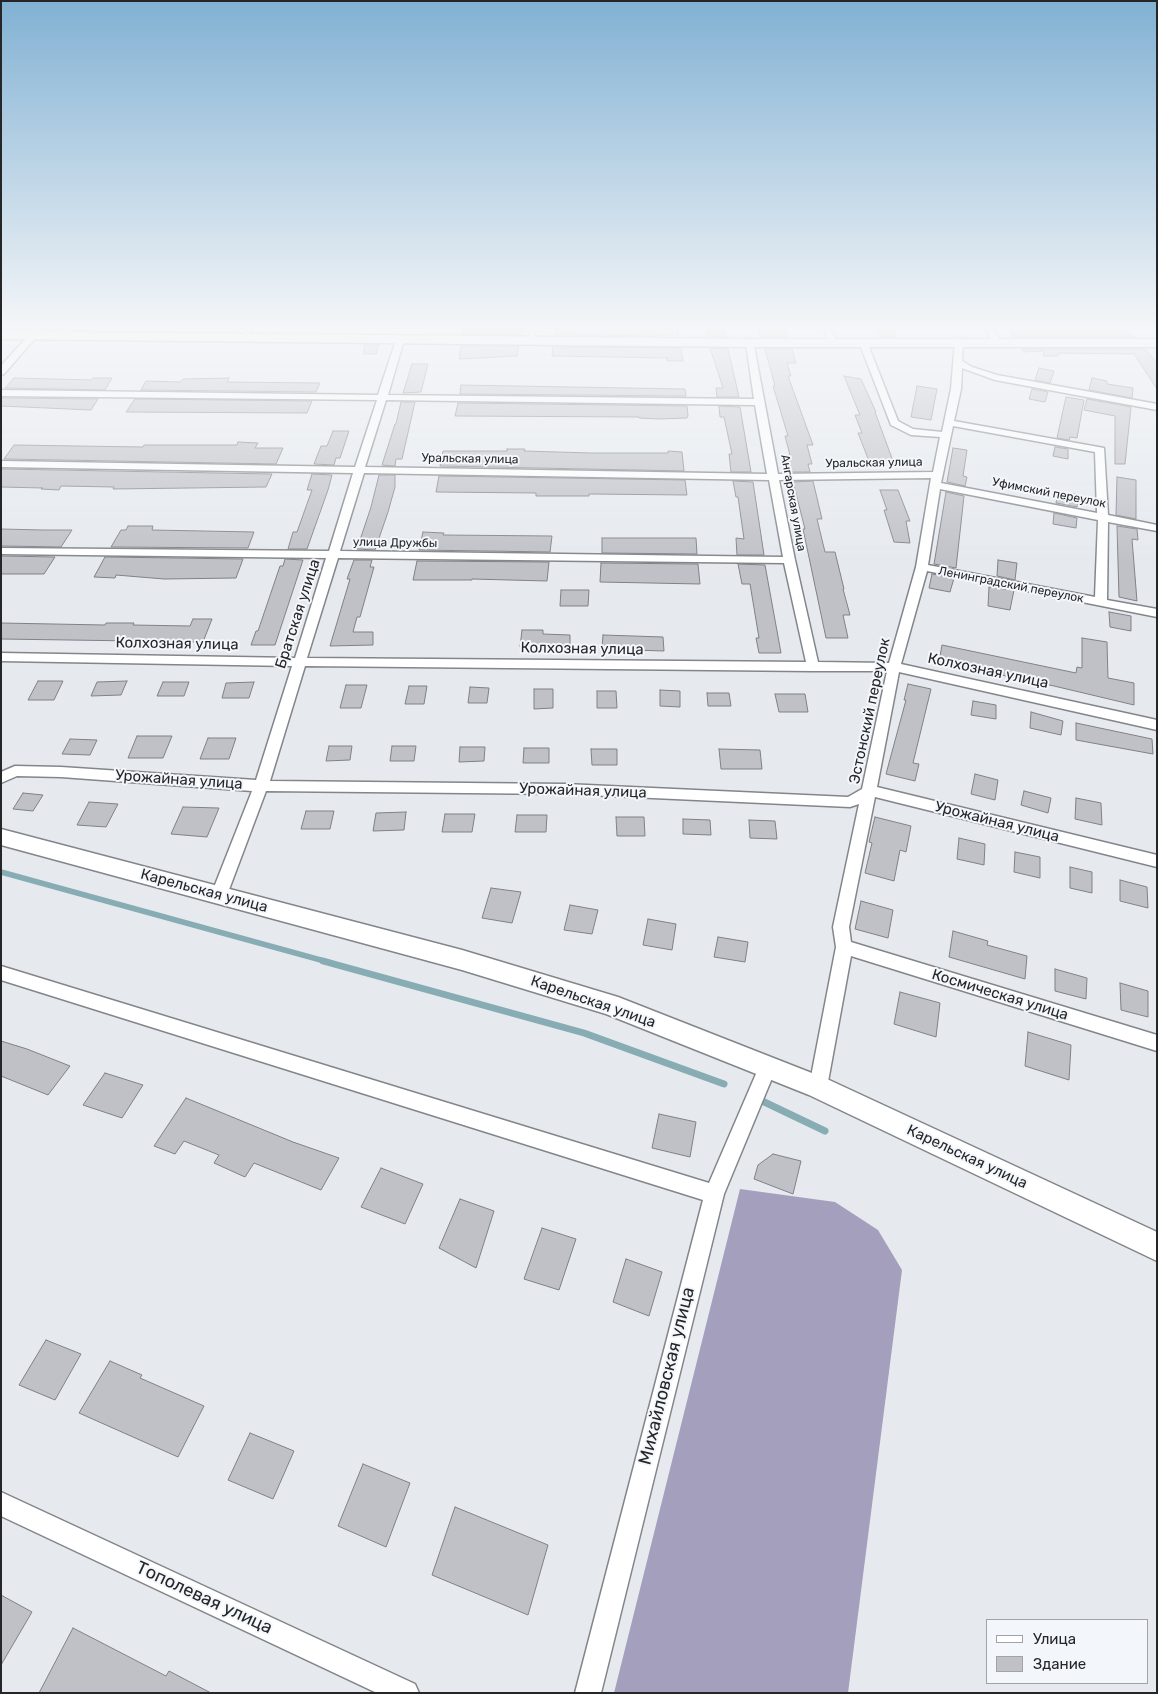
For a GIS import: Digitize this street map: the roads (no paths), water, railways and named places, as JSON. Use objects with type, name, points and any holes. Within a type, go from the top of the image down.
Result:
[{"type":"street","name":"Братская улица","points":[[219,895],[261,786],[379,406]]},
{"type":"street","name":"Ангарская улица","points":[[760,406],[775,477],[789,560],[813,667]]},
{"type":"street","points":[[888,406],[894,423],[911,432],[949,429]]},
{"type":"street","name":"Эстонский переулок","points":[[818,1088],[844,947],[841,927],[894,668],[922,567],[952,406]]},
{"type":"street","name":"Ленинградский переулок","points":[[949,429],[1100,450],[1103,518],[1101,602]]},
{"type":"street","name":"Уральская улица","points":[[1,464],[937,480]]},
{"type":"street","name":"Уфимский переулок","points":[[937,480],[1103,518],[1157,528]]},
{"type":"street","name":"улица Дружбы","points":[[1,552],[789,560]]},
{"type":"street","name":"Ленинградский переулок","points":[[922,567],[1157,613]]},
{"type":"street","name":"Колхозная улица","points":[[1,657],[894,668],[1157,725]]},
{"type":"street","name":"Урожайная улица","points":[[1,778],[15,771],[61,772],[261,786],[565,789],[850,802],[870,791],[1157,861]]},
{"type":"street","name":"Карельская улица","points":[[1,837],[462,960],[609,1004],[768,1066],[818,1088],[1157,1247]]},
{"type":"street","name":"Космическая улица","points":[[844,947],[1157,1043]]},
{"type":"street","points":[[1,973],[714,1194]]},
{"type":"street","name":"Михайловская улица","points":[[588,1693],[714,1194],[768,1066]]},
{"type":"street","name":"Тополевая улица","points":[[1,1504],[406,1693]]},
{"type":"waterway","points":[[1,872],[328,962]]},
{"type":"waterway","points":[[323,961],[584,1033],[724,1084]]},
{"type":"waterway","points":[[758,1099],[825,1131]]}]
